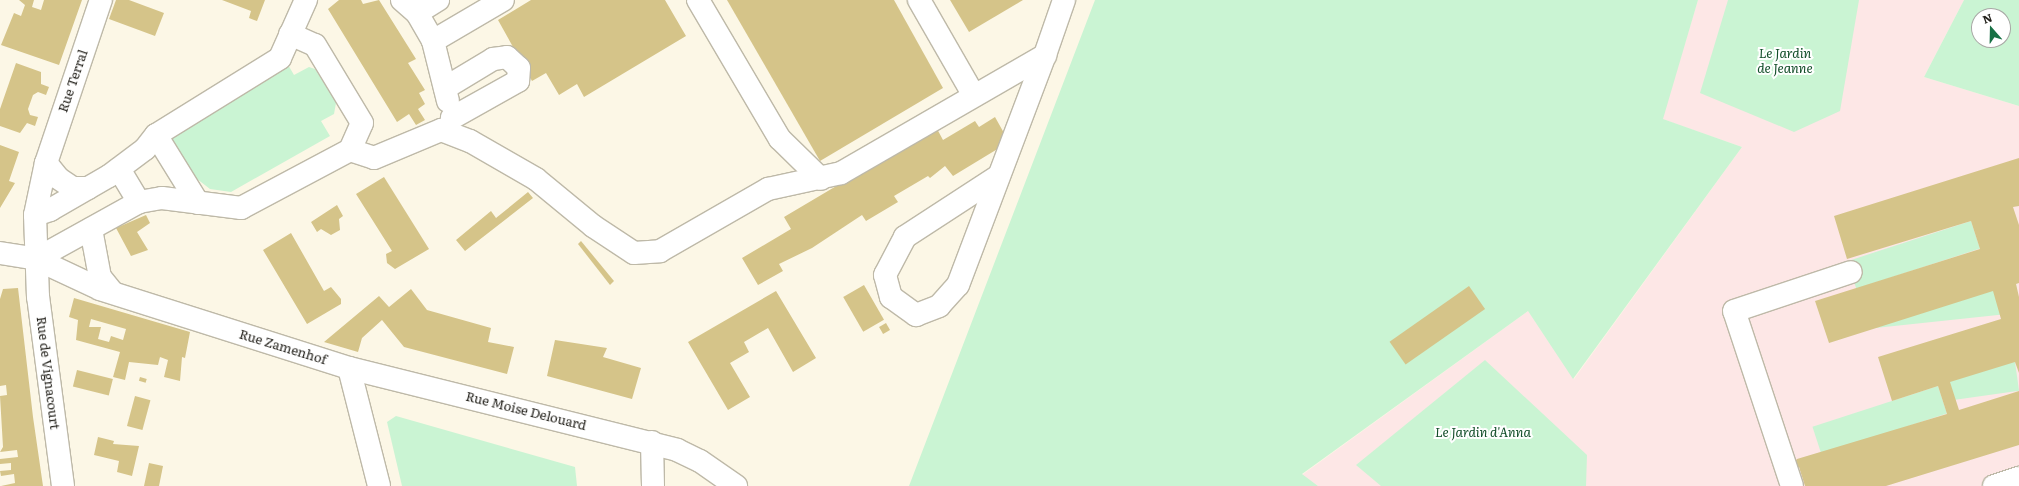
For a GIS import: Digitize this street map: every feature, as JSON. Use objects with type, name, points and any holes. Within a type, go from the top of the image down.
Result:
[{"type":"street","name":"Rue Terral","points":[[35,215],[46,163],[101,0]]},
{"type":"street","points":[[35,215],[88,188],[119,169],[150,142],[280,58],[306,0]]},
{"type":"street","points":[[438,0],[409,6],[433,41],[445,88],[446,124]]},
{"type":"street","points":[[433,41],[503,0]]},
{"type":"street","points":[[698,0],[780,139],[821,179]]},
{"type":"street","points":[[712,23],[715,0]]},
{"type":"street","points":[[919,0],[973,94]]},
{"type":"street","points":[[997,177],[905,237],[885,275],[891,297],[916,315],[939,306],[958,285],[997,177],[1045,55],[1064,0]]},
{"type":"street","points":[[0,253],[36,259],[139,202],[162,198],[241,208],[350,150],[362,123],[315,45],[290,34]]},
{"type":"street","points":[[446,124],[470,141],[536,179],[593,226],[634,253],[660,251],[768,189],[821,179],[840,173],[973,94],[1045,55]]},
{"type":"street","points":[[350,150],[374,158],[446,124],[518,81],[519,68],[507,57],[493,60],[445,88]]},
{"type":"street","points":[[150,142],[154,156],[164,172],[167,185],[162,198]]},
{"type":"street","points":[[150,142],[198,203]]},
{"type":"street","points":[[46,163],[58,178],[73,188],[88,188]]},
{"type":"street","points":[[119,169],[139,202]]},
{"type":"street","name":"Rue de Vignacourt","points":[[35,215],[38,297],[63,486]]},
{"type":"street","points":[[91,229],[100,277],[106,291]]},
{"type":"street","name":"Rue Zamenhof","points":[[36,259],[106,291],[349,368]]},
{"type":"street","points":[[1792,486],[1734,311],[1851,272]]},
{"type":"street","points":[[349,368],[379,486]]},
{"type":"street","name":"Rue Moise Delouard","points":[[349,368],[652,442],[700,461],[736,486]]},
{"type":"street","points":[[652,442],[653,486]]},
{"type":"street","points":[[1994,486],[2019,478]]},
{"type":"shaded area","points":[[1698,0],[1964,0],[1924,77],[2019,106],[2019,486],[1318,486],[1302,475],[1528,311],[1574,379],[1742,147],[1662,119]]},
{"type":"green space","points":[[1095,0],[1698,0],[1663,119],[1742,147],[1573,379],[1528,311],[1302,474],[1318,486],[909,486]]},
{"type":"green space","name":"Le Jardin de Jeanne","points":[[1728,0],[1859,0],[1840,111],[1794,132],[1700,93]]},
{"type":"green space","points":[[1964,0],[2019,0],[2019,106],[1924,77]]},
{"type":"green space","points":[[287,63],[294,75],[309,67],[315,69],[331,94],[336,103],[334,114],[321,121],[330,136],[231,192],[210,189],[183,168],[167,140]]},
{"type":"green space","points":[[1971,221],[1980,249],[1856,289],[1847,261]]},
{"type":"green space","points":[[2016,284],[2019,313],[1866,329],[1863,300]]},
{"type":"green space","name":"Le Jardin d'Anna","points":[[1485,360],[1587,455],[1586,486],[1381,486],[1356,465]]},
{"type":"green space","points":[[2015,362],[2019,391],[1952,400],[1948,371]]},
{"type":"green space","points":[[1938,386],[1947,414],[1821,454],[1812,427]]},
{"type":"green space","points":[[396,416],[575,467],[577,486],[402,486],[387,422]]},
{"type":"building","points":[[19,0],[34,0],[32,7],[41,10],[44,0],[82,0],[59,65],[1,45],[14,13],[21,16],[25,5]]},
{"type":"building","points":[[116,0],[129,0],[164,13],[155,36],[109,19]]},
{"type":"building","points":[[222,0],[265,0],[257,21],[249,18],[251,11]]},
{"type":"building","points":[[339,0],[361,0],[363,4],[379,0],[416,59],[408,63],[425,90],[419,93],[425,104],[418,109],[425,120],[416,125],[409,114],[397,122],[328,9]]},
{"type":"building","points":[[531,0],[665,0],[686,36],[584,97],[577,84],[559,95],[546,73],[532,81],[498,20]]},
{"type":"building","points":[[727,0],[894,0],[943,88],[820,161]]},
{"type":"building","points":[[950,0],[1023,0],[969,32]]},
{"type":"building","points":[[16,63],[41,72],[41,84],[49,87],[46,95],[38,92],[33,95],[28,109],[30,115],[38,117],[35,126],[27,123],[20,133],[0,126],[0,109]]},
{"type":"building","points":[[995,117],[1009,142],[953,176],[945,166],[930,178],[928,176],[894,196],[898,202],[866,221],[862,215],[812,248],[779,264],[783,271],[758,285],[742,258],[791,229],[784,217],[936,127],[943,140],[975,121],[979,127]]},
{"type":"building","points":[[0,145],[19,152],[9,181],[15,183],[0,208]]},
{"type":"building","points":[[2019,158],[2019,206],[2013,207],[2019,225],[2019,283],[2016,284],[2019,297],[2019,373],[2015,362],[1950,382],[1959,410],[2019,391],[2019,445],[1886,486],[1805,486],[1799,467],[1794,469],[1793,463],[1797,459],[1947,414],[1938,386],[1892,401],[1878,357],[2001,319],[1993,291],[1829,343],[1815,301],[1980,249],[1971,221],[1847,259],[1834,216]]},
{"type":"building","points":[[384,177],[429,249],[395,269],[387,263],[386,254],[392,251],[356,194]]},
{"type":"building","points":[[528,192],[533,198],[465,251],[456,240],[491,211],[496,218]]},
{"type":"building","points":[[337,205],[343,216],[339,219],[340,230],[331,235],[321,229],[317,232],[311,222]]},
{"type":"building","points":[[146,215],[150,223],[137,232],[148,250],[131,256],[116,228]]},
{"type":"building","points":[[291,233],[324,291],[331,287],[341,299],[341,304],[307,324],[263,250]]},
{"type":"building","points":[[581,241],[614,281],[610,285],[578,244]]},
{"type":"building","points":[[864,285],[884,320],[863,332],[843,297]]},
{"type":"building","points":[[1469,286],[1485,309],[1406,365],[1390,342]]},
{"type":"building","points":[[18,288],[33,417],[43,486],[1,486],[15,483],[14,474],[1,476],[0,471],[11,470],[11,463],[0,464],[0,459],[18,457],[17,450],[0,452],[3,447],[0,396],[7,395],[6,385],[0,386],[0,299],[3,289]]},
{"type":"building","points":[[411,289],[427,310],[491,328],[488,342],[514,347],[507,374],[404,347],[382,320],[362,338],[358,352],[324,342],[379,296],[389,307]]},
{"type":"building","points":[[776,291],[816,358],[793,372],[768,328],[744,342],[749,352],[730,363],[750,397],[728,410],[688,342]]},
{"type":"building","points":[[74,298],[190,332],[185,358],[182,357],[180,381],[164,377],[168,360],[160,357],[158,365],[129,362],[125,380],[113,377],[120,352],[76,340],[78,320],[69,317]],"holes":[[[91,319],[126,329],[123,340],[111,336],[109,342],[98,339],[101,327],[89,327]]]},
{"type":"building","points":[[886,323],[890,330],[883,334],[879,327]]},
{"type":"building","points":[[555,340],[607,348],[603,357],[641,368],[632,399],[547,376]]},
{"type":"building","points":[[77,370],[113,379],[109,395],[73,386]]},
{"type":"building","points":[[140,377],[147,379],[146,383],[139,381]]},
{"type":"building","points":[[135,396],[150,400],[142,430],[127,426]]},
{"type":"building","points":[[98,437],[114,441],[113,444],[139,446],[132,476],[117,472],[119,461],[94,455]]},
{"type":"building","points":[[149,463],[163,466],[159,486],[144,486]]}]
